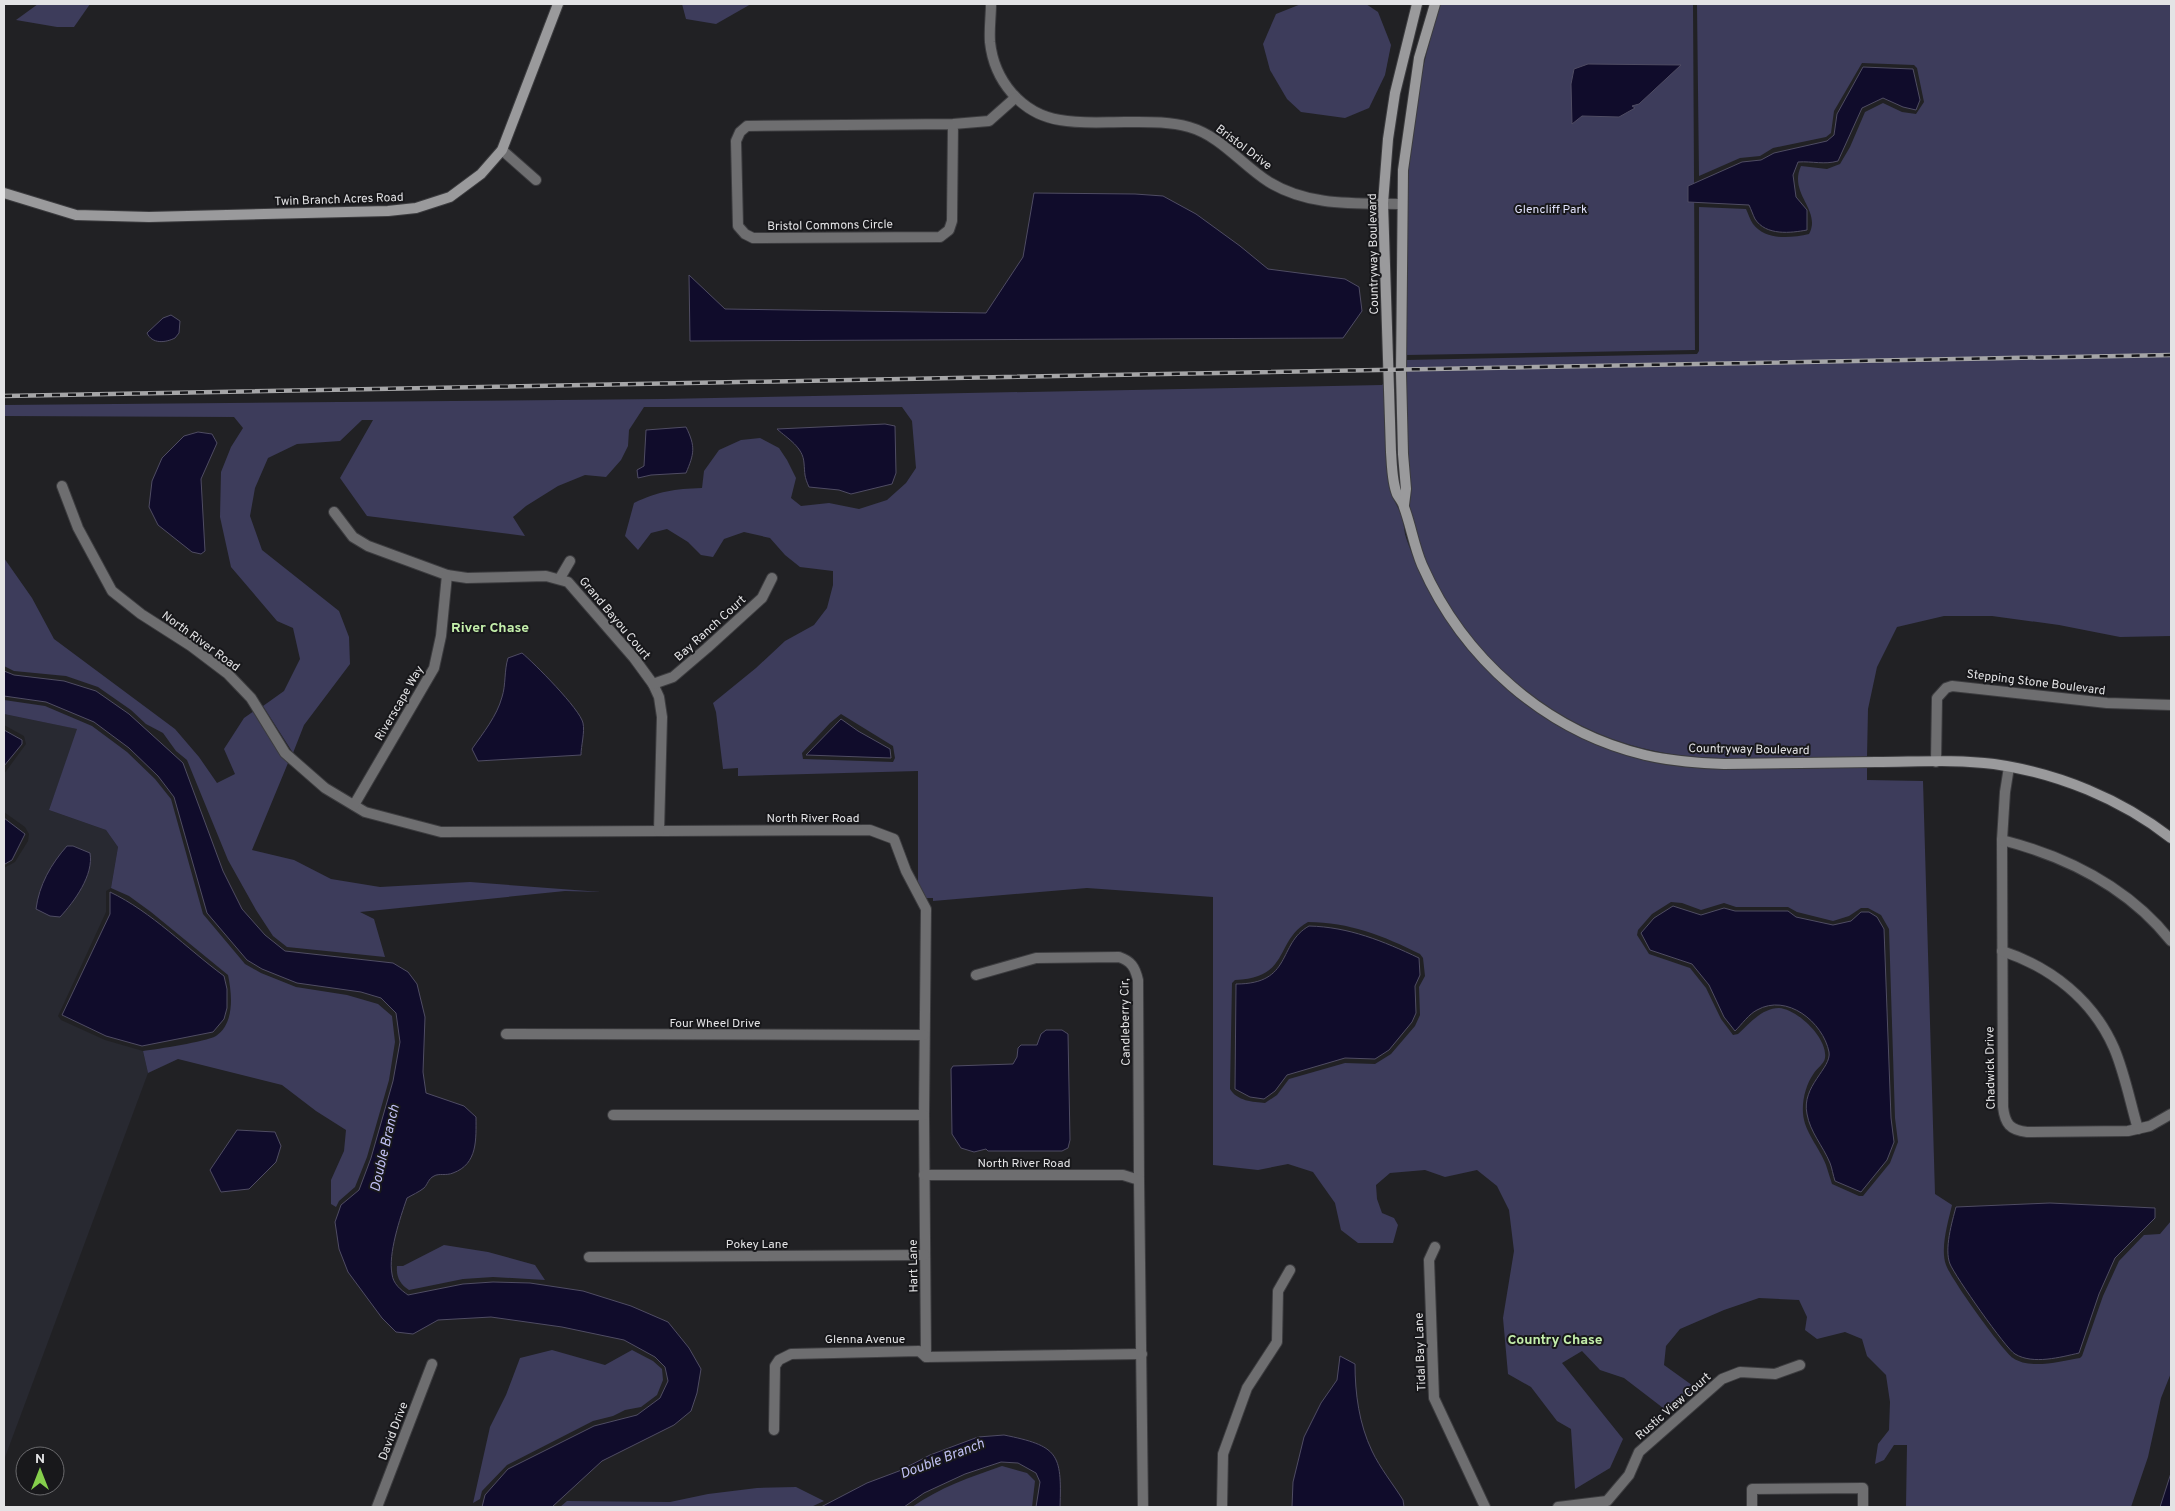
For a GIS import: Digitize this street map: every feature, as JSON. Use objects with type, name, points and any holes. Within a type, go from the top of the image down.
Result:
[{"type":"street","name":"Twin Branch Acres Road","points":[[4,193],[76,215],[149,217],[388,212],[416,208],[450,198],[481,174],[502,150],[558,4]]},
{"type":"street","name":"Bristol Drive","points":[[991,4],[990,41],[993,56],[1003,82],[1016,98],[1038,113],[1060,120],[1152,122],[1189,127],[1217,141],[1268,181],[1299,197],[1334,202],[1402,204]]},
{"type":"street","name":"Countryway Boulevard","points":[[1417,4],[1395,93],[1388,139],[1383,204],[1391,452],[1396,492],[1404,505],[1411,534],[1422,564],[1446,612],[1481,658],[1515,690],[1535,705],[1580,731],[1645,755],[1694,763],[1936,762],[2009,766],[2059,779],[2094,793],[2143,819],[2171,838]]},
{"type":"street","name":"Countryway Boulevard","points":[[1404,505],[1406,489],[1401,413],[1402,204],[1406,142],[1413,93],[1420,58],[1435,4]]},
{"type":"street","name":"Bristol Commons Circle","points":[[953,124],[952,221],[949,230],[940,237],[753,238],[745,234],[738,226],[736,141],[740,132],[748,126],[953,124],[989,121],[1016,98]]},
{"type":"street","points":[[502,150],[536,180]]},
{"type":"street","name":"North River Road","points":[[62,486],[78,528],[112,591],[141,614],[191,646],[228,674],[251,698],[285,753],[325,788],[374,815],[441,832],[870,830],[894,840],[906,871],[926,909],[924,1175],[1123,1175],[1139,1180]]},
{"type":"street","name":"Grand Bayou Court","points":[[334,512],[353,537],[368,546],[447,575],[468,578],[546,576],[560,578],[568,582],[634,658],[653,684],[659,697],[662,717],[659,831]]},
{"type":"street","points":[[560,578],[570,562]]},
{"type":"street","name":"Riverscape Way","points":[[354,805],[434,668],[441,636],[447,575]]},
{"type":"street","name":"Bay Ranch Court","points":[[653,684],[673,677],[707,648],[762,598],[772,578]]},
{"type":"street","name":"Stepping Stone Boulevard","points":[[1936,762],[1937,698],[1941,692],[1952,686],[2106,703],[2171,705]]},
{"type":"street","name":"Chadwick Drive","points":[[2009,766],[2005,792],[2002,840],[2003,1107],[2007,1124],[2012,1129],[2027,1132],[2128,1131],[2150,1126],[2171,1114]]},
{"type":"street","points":[[2002,840],[2050,855],[2106,883],[2142,910],[2171,942]]},
{"type":"street","points":[[2002,951],[2021,957],[2056,977],[2078,996],[2096,1016],[2113,1047],[2119,1063],[2138,1129]]},
{"type":"street","name":"Candleberry Cir,","points":[[976,975],[1022,961],[1049,957],[1118,956],[1132,964],[1138,980],[1139,1180]]},
{"type":"street","name":"Four Wheel Drive","points":[[506,1034],[924,1035]]},
{"type":"street","points":[[613,1115],[924,1115]]},
{"type":"street","name":"Hart Lane","points":[[924,1175],[926,1357]]},
{"type":"street","points":[[1139,1180],[1143,1507]]},
{"type":"street","name":"Tidal Bay Lane","points":[[1435,1246],[1429,1260],[1434,1398],[1485,1507]]},
{"type":"street","name":"Pokey Lane","points":[[589,1257],[925,1255]]},
{"type":"street","points":[[1222,1507],[1223,1454],[1247,1388],[1276,1342],[1278,1291],[1290,1270]]},
{"type":"street","name":"Glenna Avenue","points":[[774,1430],[775,1366],[778,1360],[785,1356],[800,1352],[919,1351],[926,1357],[1142,1354]]},
{"type":"street","name":"David Drive","points":[[377,1507],[432,1364]]},
{"type":"street","name":"Rustic View Court","points":[[1558,1507],[1607,1501],[1629,1475],[1639,1452],[1722,1379],[1740,1372],[1775,1374],[1800,1365]]},
{"type":"street","points":[[1752,1507],[1752,1488],[1863,1488],[1863,1507]]},
{"type":"shaded area","points":[[4,714],[78,729],[49,810],[106,830],[118,847],[111,888],[106,891],[106,912],[58,1016],[61,1020],[105,1040],[143,1051],[148,1073],[4,1460],[4,868],[15,862],[28,841],[29,834],[25,827],[4,812],[4,774],[26,744],[24,736],[4,725]],"holes":[[[55,860],[81,887],[70,906],[60,917],[40,891]]]},
{"type":"green space","points":[[38,4],[90,4],[74,27],[57,27],[16,20]]},
{"type":"green space","points":[[682,4],[751,4],[716,24],[686,19]]},
{"type":"green space","points":[[1301,4],[1366,4],[1378,12],[1391,45],[1385,75],[1369,108],[1345,118],[1301,112],[1287,99],[1270,70],[1263,44],[1276,14]]},
{"type":"green space","name":"Glencliff Park","points":[[1440,4],[1693,4],[1695,350],[1406,355],[1409,158],[1423,66]]},
{"type":"green space","points":[[1697,4],[2171,4],[2171,636],[2120,637],[2059,625],[1992,616],[1944,616],[1897,627],[1877,667],[1868,709],[1867,757],[1774,758],[1682,756],[1632,746],[1596,732],[1561,715],[1529,694],[1500,669],[1474,640],[1451,609],[1432,575],[1413,527],[1407,451],[1406,360],[1697,354],[1699,351],[1699,207],[1746,209],[1753,224],[1758,229],[1772,236],[1794,237],[1809,234],[1812,225],[1811,217],[1799,185],[1798,176],[1801,166],[1827,169],[1840,164],[1850,147],[1865,112],[1883,103],[1902,112],[1916,114],[1924,102],[1917,68],[1914,65],[1862,63],[1834,111],[1831,133],[1826,137],[1773,148],[1760,156],[1740,158],[1699,176]]},
{"type":"green space","points":[[1384,383],[1386,451],[1391,492],[1401,514],[1406,538],[1419,569],[1437,603],[1458,635],[1482,665],[1509,691],[1539,714],[1571,733],[1606,749],[1659,763],[1719,769],[1867,768],[1867,780],[1923,781],[1935,1194],[1952,1205],[1945,1235],[1944,1251],[1944,1259],[1950,1273],[1988,1329],[2013,1358],[2020,1362],[2037,1364],[2080,1358],[2103,1296],[2119,1261],[2144,1235],[2160,1234],[2171,1221],[2171,1373],[2161,1398],[2148,1457],[2131,1507],[1906,1507],[1907,1445],[1894,1445],[1884,1460],[1875,1464],[1878,1444],[1889,1430],[1890,1402],[1886,1375],[1867,1356],[1862,1339],[1845,1332],[1817,1339],[1805,1330],[1807,1317],[1799,1300],[1759,1298],[1724,1310],[1680,1329],[1666,1346],[1664,1365],[1696,1388],[1667,1411],[1624,1378],[1600,1370],[1582,1351],[1562,1363],[1623,1439],[1610,1468],[1575,1489],[1571,1429],[1557,1421],[1531,1387],[1508,1374],[1503,1318],[1514,1251],[1509,1210],[1497,1186],[1477,1170],[1445,1177],[1425,1170],[1390,1173],[1376,1185],[1377,1199],[1382,1213],[1394,1218],[1398,1225],[1393,1243],[1358,1243],[1341,1230],[1335,1203],[1313,1172],[1288,1164],[1258,1170],[1213,1165],[1213,897],[1087,888],[933,901],[933,898],[925,898],[918,885],[918,771],[738,776],[738,768],[723,769],[716,712],[713,703],[756,668],[785,641],[814,625],[827,608],[833,585],[833,571],[800,567],[785,555],[770,538],[744,532],[724,539],[713,557],[701,555],[688,542],[667,529],[651,533],[638,550],[625,536],[634,503],[667,491],[702,488],[704,471],[719,450],[741,440],[760,438],[779,448],[787,460],[796,478],[791,498],[801,506],[829,503],[859,509],[887,500],[906,483],[916,468],[912,421],[902,407],[644,407],[629,430],[628,446],[621,460],[606,477],[585,475],[558,486],[526,506],[513,517],[525,536],[367,516],[340,478],[373,420],[362,420],[340,441],[297,444],[268,458],[255,488],[250,516],[262,550],[339,611],[349,637],[350,664],[304,725],[293,753],[263,706],[284,691],[300,659],[293,628],[277,621],[231,567],[220,517],[221,472],[231,447],[243,428],[234,417],[4,416],[4,405],[663,399],[1382,385]],"holes":[[[841,714],[893,746],[895,758],[893,762],[803,759],[802,753]],[[1671,902],[1682,903],[1701,910],[1724,903],[1736,907],[1788,907],[1797,912],[1833,921],[1849,916],[1861,908],[1868,908],[1881,915],[1889,929],[1895,1118],[1898,1142],[1890,1163],[1863,1196],[1832,1184],[1826,1165],[1804,1120],[1803,1103],[1805,1092],[1811,1077],[1825,1058],[1825,1050],[1817,1034],[1794,1013],[1779,1008],[1761,1014],[1738,1034],[1733,1035],[1721,1019],[1706,988],[1690,968],[1649,954],[1637,935],[1638,930],[1652,914]],[[1308,922],[1338,924],[1380,936],[1420,954],[1423,958],[1425,976],[1419,987],[1420,1015],[1415,1026],[1391,1054],[1375,1064],[1345,1063],[1289,1079],[1277,1095],[1265,1103],[1246,1100],[1237,1096],[1230,1089],[1232,983],[1235,980],[1253,978],[1265,973],[1274,966],[1297,930]]]},
{"type":"green space","points":[[4,558],[32,598],[54,639],[175,729],[199,757],[217,783],[235,774],[224,749],[244,718],[254,711],[281,756],[288,763],[252,850],[294,860],[331,879],[380,887],[470,882],[601,892],[565,891],[360,912],[374,919],[385,957],[287,947],[273,936],[256,910],[228,860],[187,760],[176,751],[163,733],[146,724],[131,710],[98,687],[66,676],[14,671],[4,666]]},
{"type":"green space","points":[[4,700],[45,706],[92,726],[127,752],[155,779],[171,799],[203,914],[245,964],[261,973],[296,987],[347,995],[378,1004],[392,1016],[395,1042],[389,1080],[367,1157],[355,1187],[339,1201],[336,1207],[331,1204],[331,1180],[344,1151],[346,1130],[316,1111],[282,1085],[178,1059],[148,1073],[143,1051],[202,1041],[216,1036],[222,1030],[231,1008],[228,975],[151,912],[129,896],[111,888],[118,847],[106,830],[49,810],[77,729],[4,714]]},
{"type":"green space","points":[[444,1245],[488,1252],[535,1265],[545,1280],[493,1277],[463,1279],[409,1290],[403,1285],[398,1277],[397,1266],[403,1266]]},
{"type":"green space","points":[[552,1350],[605,1365],[632,1350],[653,1361],[662,1369],[663,1380],[657,1395],[641,1407],[625,1410],[613,1416],[593,1421],[507,1465],[482,1491],[480,1499],[473,1503],[490,1427],[506,1395],[520,1358]]},
{"type":"green space","points":[[1002,1466],[1027,1473],[1035,1481],[1032,1507],[912,1507],[944,1489]]},
{"type":"green space","points":[[796,1487],[824,1501],[811,1507],[560,1507],[567,1501],[670,1502],[708,1494],[757,1488]]},
{"type":"water","points":[[1588,64],[1681,65],[1639,104],[1632,106],[1635,108],[1619,117],[1582,116],[1572,124],[1571,84],[1574,69]]},
{"type":"water","points":[[1863,67],[1913,69],[1920,100],[1916,110],[1903,107],[1883,98],[1862,108],[1838,161],[1828,163],[1798,162],[1793,175],[1796,197],[1807,210],[1807,230],[1794,232],[1772,231],[1755,219],[1749,205],[1688,202],[1688,186],[1742,162],[1761,160],[1774,153],[1827,141],[1834,135],[1837,114]]},
{"type":"water","points":[[1034,193],[1163,196],[1196,214],[1268,269],[1345,279],[1359,287],[1362,311],[1343,338],[690,341],[689,275],[725,309],[986,313],[1023,257]]},
{"type":"water","points":[[171,315],[180,321],[179,333],[175,338],[159,342],[149,337],[147,333],[163,318]]},
{"type":"water","points":[[885,424],[895,426],[896,473],[892,484],[851,494],[839,490],[809,487],[805,477],[801,452],[777,429]]},
{"type":"water","points":[[686,427],[693,450],[686,473],[651,475],[638,478],[637,470],[644,466],[646,430]]},
{"type":"water","points":[[198,432],[212,434],[217,443],[201,479],[205,551],[201,554],[192,552],[158,525],[149,507],[152,481],[162,458],[184,436]]},
{"type":"water","points":[[522,653],[556,686],[580,716],[583,723],[581,755],[478,761],[472,749],[500,704],[508,658]]},
{"type":"water","name":"Double Branch","points":[[4,671],[14,675],[64,681],[96,691],[129,714],[183,763],[223,871],[242,909],[265,935],[285,951],[393,963],[408,972],[417,984],[425,1017],[423,1072],[426,1093],[464,1106],[476,1117],[476,1134],[474,1150],[467,1164],[453,1173],[434,1176],[424,1188],[407,1198],[395,1236],[392,1256],[393,1278],[398,1286],[408,1295],[463,1284],[493,1282],[530,1283],[583,1291],[631,1306],[668,1322],[689,1348],[701,1369],[697,1393],[691,1411],[674,1425],[602,1461],[552,1507],[482,1507],[485,1495],[508,1469],[594,1426],[637,1415],[660,1398],[668,1381],[665,1367],[655,1357],[624,1340],[562,1327],[491,1317],[438,1320],[413,1334],[396,1332],[382,1318],[348,1272],[339,1249],[335,1222],[341,1205],[359,1190],[371,1158],[393,1081],[400,1042],[396,1013],[381,998],[361,992],[297,983],[262,969],[247,960],[207,913],[174,797],[158,776],[129,748],[94,722],[46,702],[4,696]]},
{"type":"water","points":[[841,719],[890,749],[891,758],[806,755]]},
{"type":"water","points":[[4,730],[22,740],[22,744],[4,766]]},
{"type":"water","points":[[4,818],[25,834],[12,860],[5,864],[4,863]]},
{"type":"water","points":[[67,846],[73,846],[90,853],[89,870],[82,888],[60,917],[50,916],[36,909],[38,900],[47,875]]},
{"type":"water","points":[[110,892],[155,920],[224,976],[227,989],[227,1008],[224,1019],[213,1032],[142,1046],[106,1036],[62,1015],[110,914]]},
{"type":"water","points":[[1673,906],[1701,915],[1724,908],[1735,911],[1788,911],[1796,917],[1833,925],[1851,921],[1861,912],[1869,912],[1877,917],[1884,929],[1891,1118],[1894,1142],[1887,1160],[1861,1192],[1835,1181],[1830,1163],[1814,1133],[1807,1114],[1806,1104],[1808,1095],[1829,1058],[1829,1052],[1819,1030],[1802,1013],[1780,1005],[1768,1006],[1757,1010],[1735,1031],[1724,1017],[1709,985],[1692,964],[1650,950],[1641,933],[1654,918]]},
{"type":"water","points":[[1309,926],[1338,929],[1366,936],[1419,958],[1420,975],[1415,986],[1416,1013],[1412,1022],[1389,1050],[1375,1059],[1345,1058],[1287,1075],[1275,1091],[1264,1099],[1250,1097],[1235,1089],[1236,984],[1254,982],[1267,977],[1276,970],[1292,943]]},
{"type":"water","points":[[1046,1030],[1062,1030],[1068,1034],[1070,1140],[1068,1148],[1062,1151],[988,1151],[986,1149],[974,1152],[961,1148],[952,1134],[951,1069],[953,1066],[1013,1064],[1017,1057],[1018,1048],[1021,1045],[1037,1045],[1041,1034]]},
{"type":"water","points":[[237,1130],[275,1132],[281,1146],[276,1162],[249,1189],[221,1192],[210,1170]]},
{"type":"water","points":[[2050,1203],[2155,1208],[2155,1218],[2115,1258],[2099,1294],[2079,1353],[2038,1360],[2015,1354],[2002,1340],[1981,1312],[1950,1264],[1948,1243],[1956,1207]]},
{"type":"water","points":[[1340,1356],[1355,1364],[1357,1397],[1364,1430],[1375,1457],[1403,1500],[1404,1507],[1292,1507],[1293,1482],[1304,1437],[1321,1403],[1337,1380]]},
{"type":"water","name":"Double Branch","points":[[1004,1435],[1036,1443],[1046,1448],[1053,1455],[1060,1475],[1060,1507],[1036,1507],[1040,1482],[1036,1473],[1018,1463],[1001,1462],[965,1474],[924,1493],[904,1507],[821,1507],[867,1483],[899,1471],[930,1455],[978,1437]]},
{"type":"water","points":[[2171,1473],[2171,1507],[2160,1507]]},
{"type":"railway","points":[[4,396],[2171,355]]},
{"type":"district","name":"River Chase","points":[[490,627]]},
{"type":"district","name":"Country Chase","points":[[1555,1339]]}]
